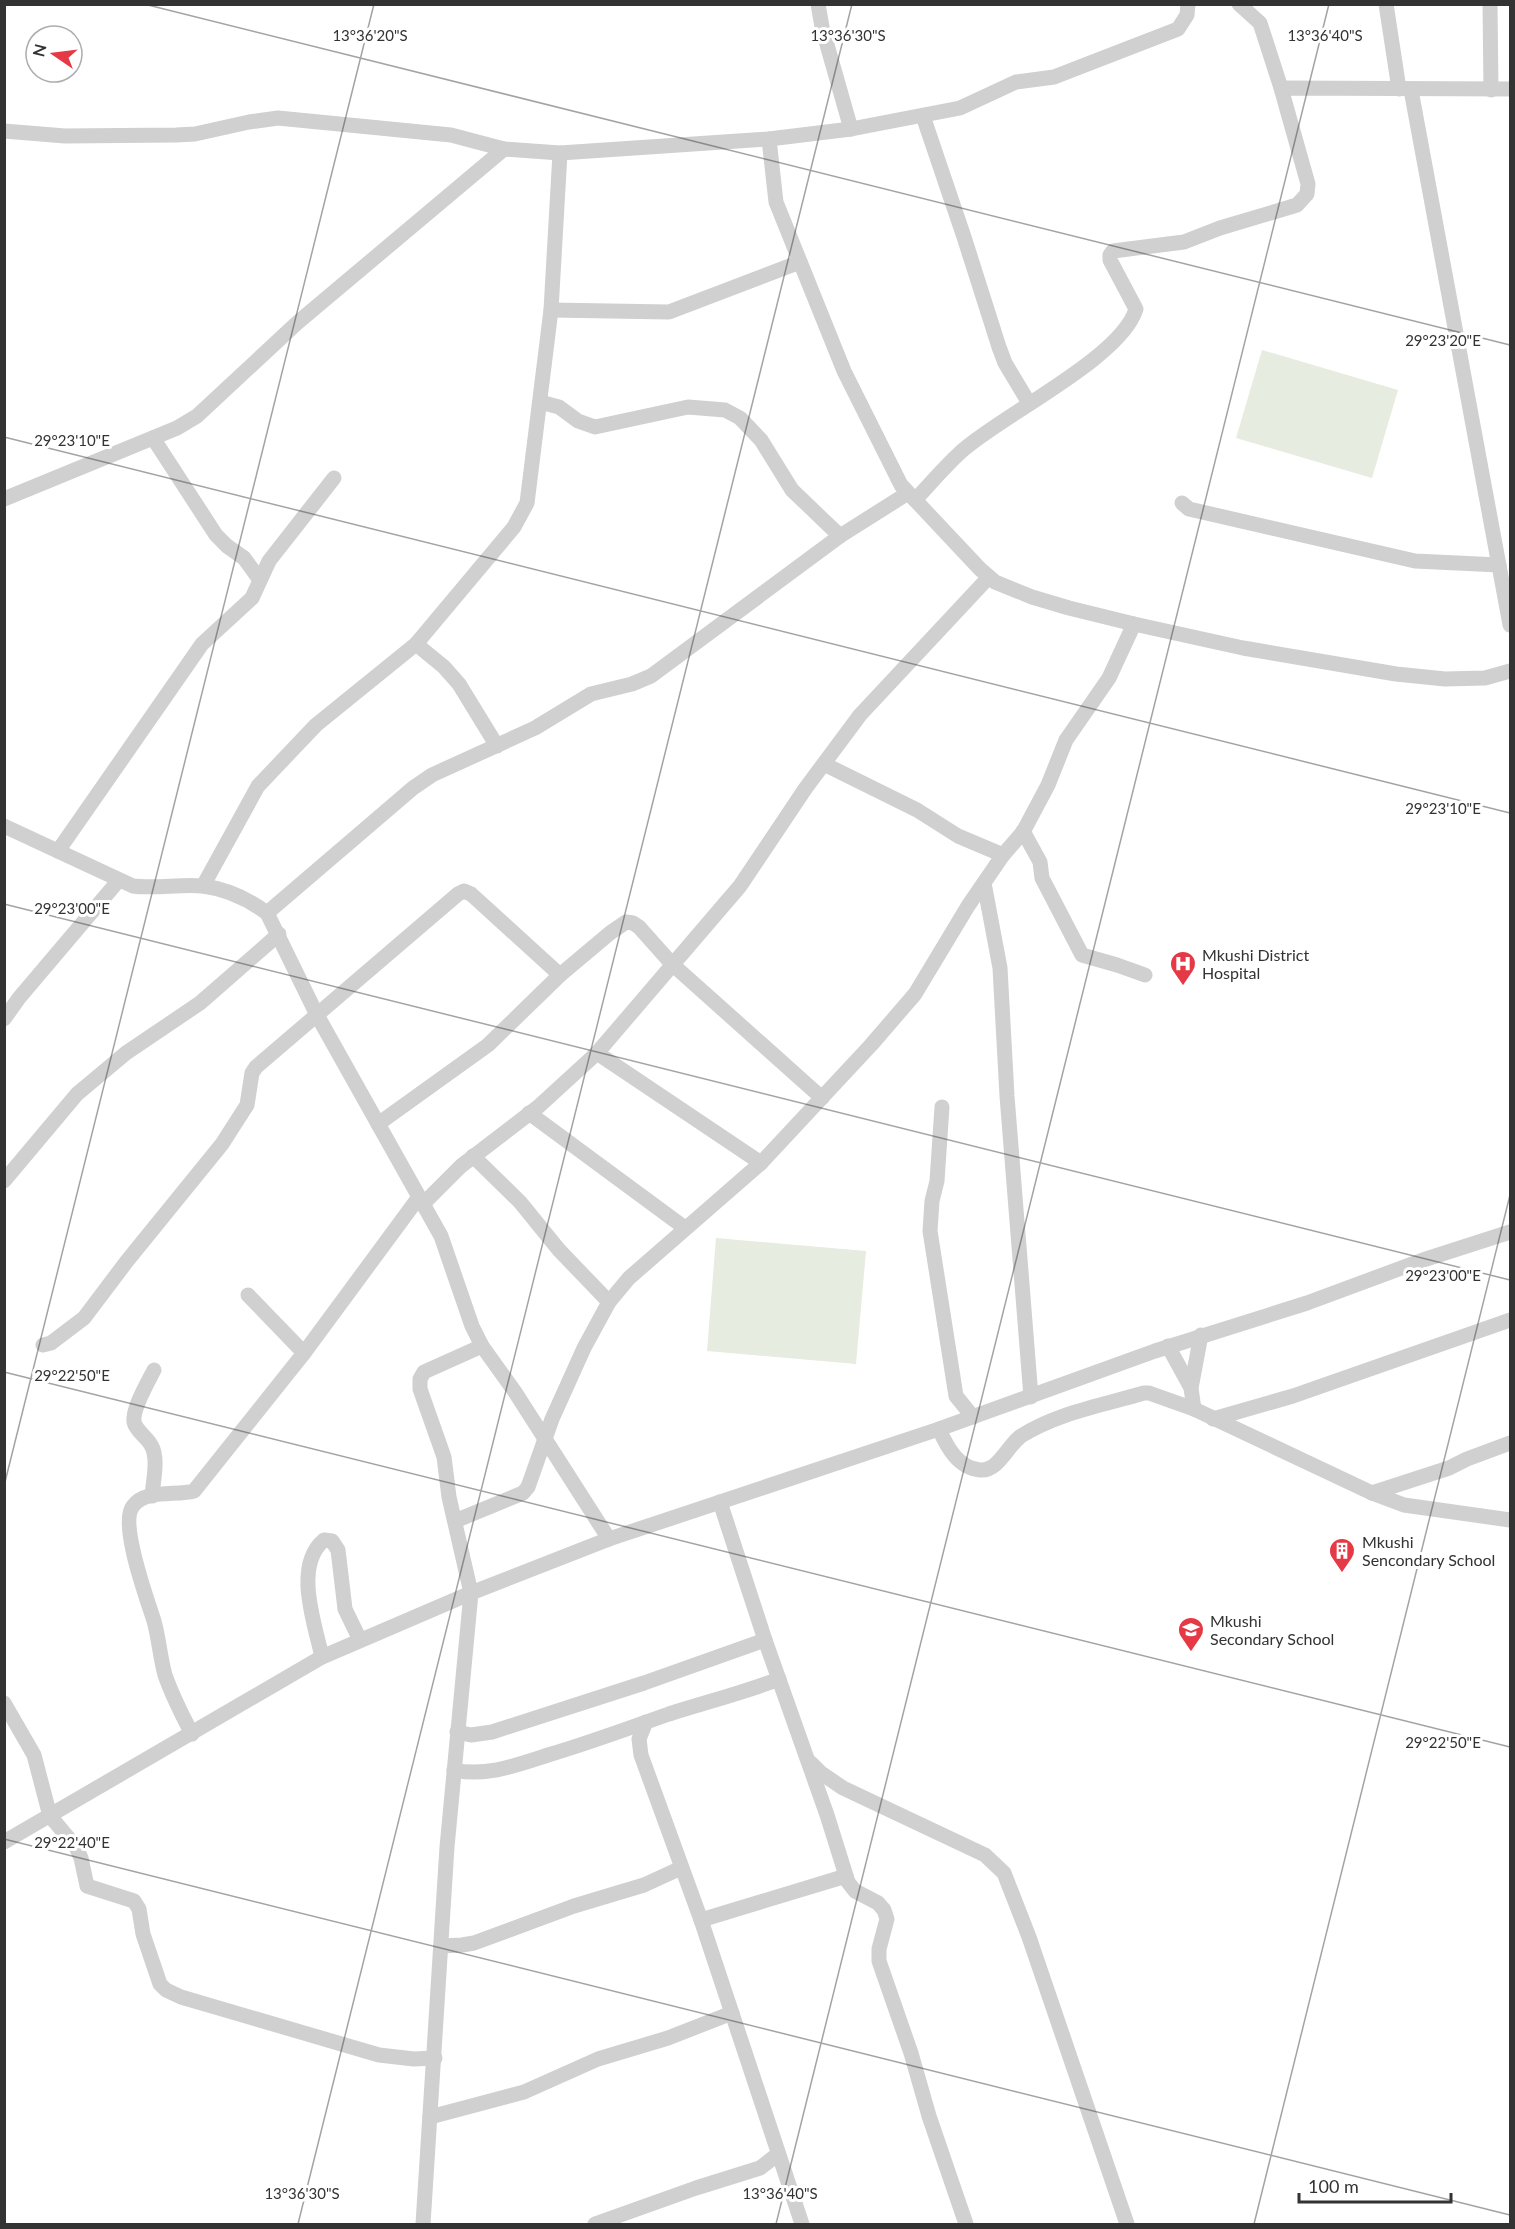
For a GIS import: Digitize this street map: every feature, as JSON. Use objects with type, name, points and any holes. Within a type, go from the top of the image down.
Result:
[{"type":"street","points":[[818,4],[822,27],[850,129]]},
{"type":"street","points":[[4,131],[64,136],[185,135],[278,118],[451,135],[504,149],[560,153],[769,139],[850,129],[960,108],[1023,80],[1054,77],[1178,29],[1187,15],[1188,4]]},
{"type":"street","points":[[267,913],[413,788],[432,775],[535,728],[591,694],[632,684],[651,676],[840,536],[912,496],[963,450],[1104,351],[1133,320],[1136,309],[1110,260],[1113,251],[1184,242],[1220,228],[1297,205],[1307,194],[1308,184],[1281,88],[1260,23],[1239,4]]},
{"type":"street","points":[[1386,4],[1405,89],[1510,625]]},
{"type":"street","points":[[1490,4],[1491,90]]},
{"type":"street","points":[[1281,88],[1510,89]]},
{"type":"street","points":[[923,116],[1002,355],[1029,403]]},
{"type":"street","points":[[769,139],[776,202],[844,371],[901,485],[995,582],[1032,597],[1134,624],[1243,648],[1396,674],[1445,679],[1485,678],[1510,671]]},
{"type":"street","points":[[4,499],[177,428],[197,416],[297,323],[504,149]]},
{"type":"street","points":[[203,886],[258,786],[316,725],[416,644],[514,527],[527,503],[551,310],[560,153]]},
{"type":"street","points":[[551,310],[669,312],[800,262]]},
{"type":"street","points":[[540,402],[560,407],[578,421],[596,427],[688,407],[724,410],[740,418],[761,440],[792,490],[840,536]]},
{"type":"street","points":[[153,438],[216,535],[244,558],[260,580]]},
{"type":"street","points":[[58,851],[202,644],[252,598],[269,561],[334,478]]},
{"type":"street","points":[[1182,503],[1189,509],[1415,561],[1499,565]]},
{"type":"street","points":[[192,1734],[165,1674],[154,1623],[131,1540],[129,1517],[131,1508],[138,1501],[152,1496],[194,1491],[421,1201],[473,1156],[529,1113],[597,1053],[740,886],[860,715],[989,577]]},
{"type":"street","points":[[455,1521],[523,1493],[528,1486],[552,1419],[584,1348],[609,1302],[629,1278],[761,1163],[915,994],[984,883],[1023,831],[1044,794],[1066,740],[1109,678],[1134,624]]},
{"type":"street","points":[[416,644],[444,667],[459,684],[497,746]]},
{"type":"street","points":[[824,764],[917,810],[958,836],[1003,855]]},
{"type":"street","points":[[4,826],[133,886],[151,888],[203,886],[234,893],[267,913],[317,1015],[441,1236],[472,1326],[482,1346],[609,1539]]},
{"type":"street","points":[[1023,831],[1040,862],[1042,878],[1082,956],[1145,975]]},
{"type":"street","points":[[4,1019],[119,879]]},
{"type":"street","points":[[984,883],[1000,968],[1008,1107],[1031,1397]]},
{"type":"street","points":[[43,1345],[51,1342],[84,1318],[222,1144],[247,1106],[252,1073],[256,1067],[458,894],[464,891],[471,894],[560,975]]},
{"type":"street","points":[[378,1124],[488,1045],[560,975],[626,922],[639,927],[672,964],[822,1098]]},
{"type":"street","points":[[4,1181],[77,1094],[126,1053],[200,1004],[279,934]]},
{"type":"street","points":[[597,1053],[761,1163]]},
{"type":"street","points":[[942,1107],[937,1181],[932,1201],[930,1231],[956,1396],[973,1417]]},
{"type":"street","points":[[529,1113],[685,1228]]},
{"type":"street","points":[[473,1156],[520,1202],[559,1250],[609,1302]]},
{"type":"street","points":[[4,1842],[322,1657],[471,1593],[609,1539],[939,1429],[1168,1346],[1306,1303],[1423,1260],[1510,1232]]},
{"type":"street","points":[[248,1295],[304,1353]]},
{"type":"street","points":[[1213,1419],[1293,1396],[1510,1320]]},
{"type":"street","points":[[1194,1409],[1191,1388],[1201,1335]]},
{"type":"street","points":[[423,2224],[454,1770],[471,1593],[449,1497],[444,1457],[420,1389],[420,1379],[424,1372],[482,1346]]},
{"type":"street","points":[[1168,1346],[1191,1388]]},
{"type":"street","points":[[152,1496],[155,1457],[153,1449],[136,1427],[134,1413],[154,1370]]},
{"type":"street","points":[[939,1429],[948,1448],[956,1458],[981,1470],[991,1468],[1018,1438],[1040,1426],[1144,1393],[1194,1409],[1372,1493],[1404,1505],[1510,1520]]},
{"type":"street","points":[[1372,1493],[1449,1468],[1510,1443]]},
{"type":"street","points":[[720,1502],[846,1876],[855,1891],[878,1903],[884,1910],[887,1919],[879,1948],[879,1960],[911,2053],[928,2116],[966,2224]]},
{"type":"street","points":[[322,1657],[312,1613],[307,1576],[313,1555],[324,1540],[332,1541],[338,1550],[345,1609],[360,1640]]},
{"type":"street","points":[[458,1732],[471,1735],[492,1732],[644,1683],[765,1640]]},
{"type":"street","points":[[454,1770],[475,1773],[502,1769],[752,1690],[778,1679]]},
{"type":"street","points":[[4,1703],[34,1755],[50,1816],[76,1847],[81,1858],[87,1886],[130,1899],[137,1904],[143,1934],[156,1975],[166,1990],[181,1997],[379,2055],[414,2060],[435,2058]]},
{"type":"street","points":[[646,1722],[639,1739],[641,1755],[701,1920],[802,2224]]},
{"type":"street","points":[[807,1759],[821,1773],[843,1788],[985,1855],[1004,1873],[1033,1948],[1127,2224]]},
{"type":"street","points":[[441,1946],[474,1943],[574,1906],[635,1888],[681,1868]]},
{"type":"street","points":[[701,1920],[846,1876]]},
{"type":"street","points":[[430,2117],[524,2091],[598,2059],[668,2038],[732,2013]]},
{"type":"street","points":[[596,2224],[760,2168],[778,2154]]},
{"type":"shaded area","points":[[1262,350],[1398,390],[1372,478],[1236,438]]},
{"type":"shaded area","points":[[716,1238],[866,1251],[856,1364],[707,1351]]},
{"type":"place","name":"Mkushi District Hospital","points":[[1183,987]]},
{"type":"place","name":"Mkushi Sencondary School","points":[[1342,1574]]},
{"type":"place","name":"Mkushi Secondary School","points":[[1191,1653]]}]
